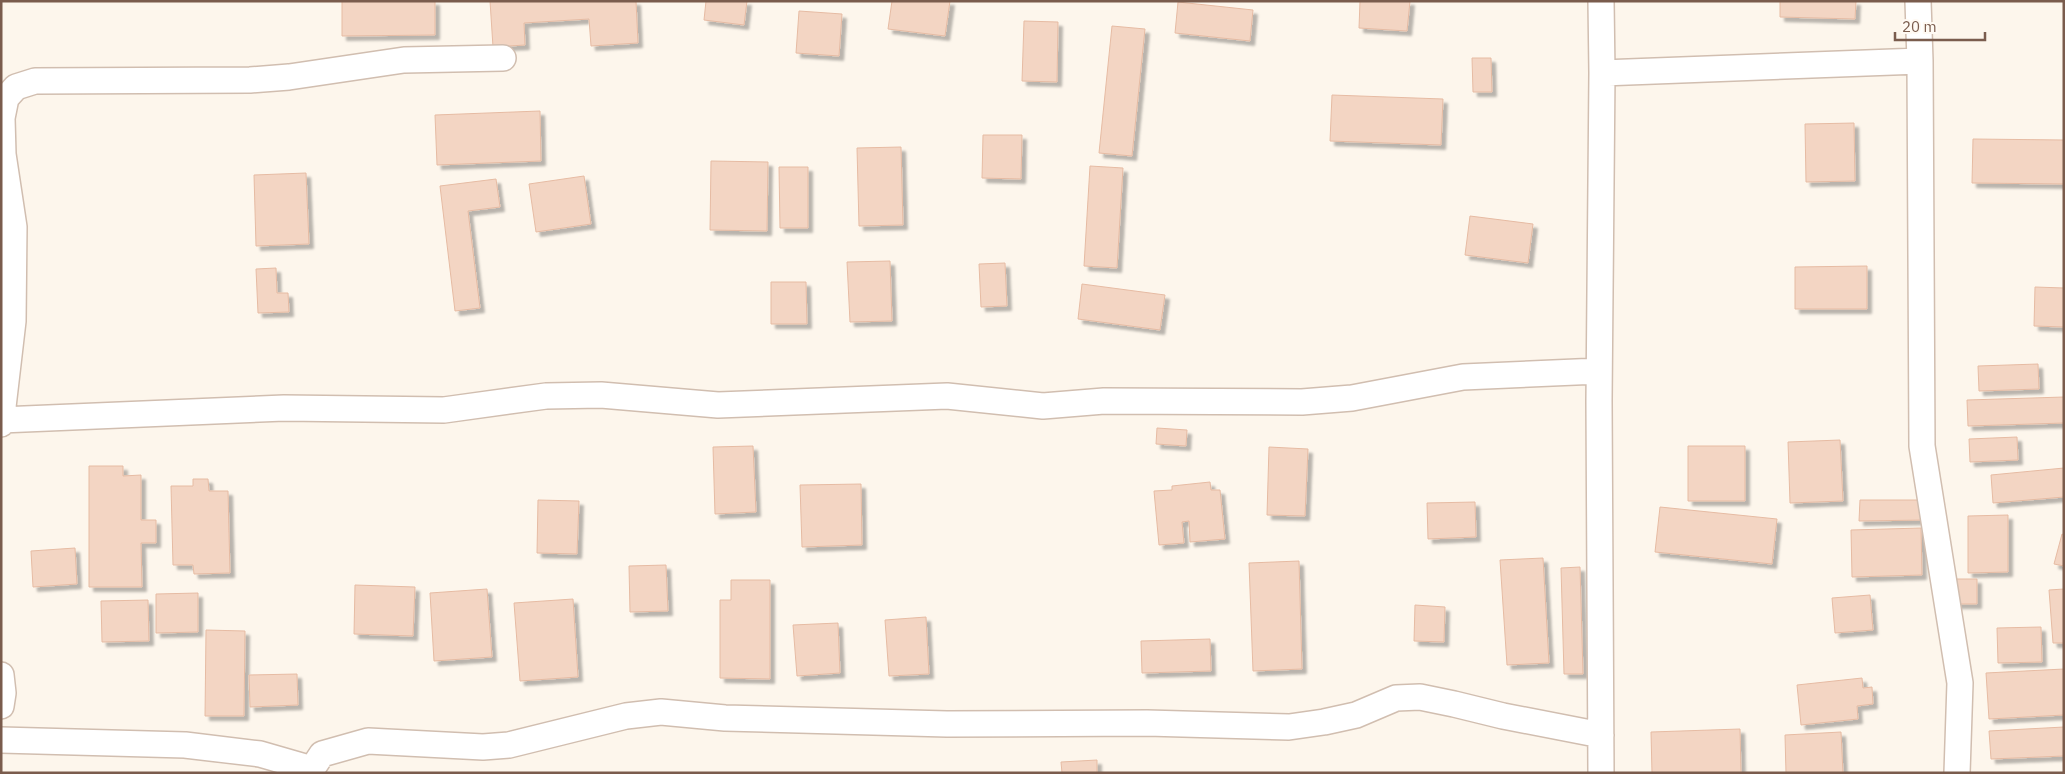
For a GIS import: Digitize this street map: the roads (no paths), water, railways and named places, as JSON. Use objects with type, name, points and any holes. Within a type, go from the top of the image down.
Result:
[{"type":"street","points":[[1601,1],[1599,371],[1602,773]]},
{"type":"street","points":[[1918,1],[1922,446],[1960,683],[1957,773]]},
{"type":"street","points":[[503,58],[404,60],[289,77],[260,79],[35,81],[16,87],[6,98],[2,118],[2,154],[14,236],[13,321],[8,382],[1,422],[284,408],[444,410],[546,396],[592,395],[718,405],[947,396],[1043,406],[1104,402],[1302,402],[1352,398],[1463,378],[1599,371]]},
{"type":"street","points":[[1602,73],[1920,61]]},
{"type":"street","points":[[1,674],[3,693],[1,706]]},
{"type":"street","points":[[1,740],[185,745],[260,754],[311,771],[322,754],[368,741],[483,747],[509,745],[626,716],[661,712],[725,718],[947,724],[1147,723],[1289,727],[1356,715],[1396,698],[1420,697],[1503,716],[1601,735]]}]
